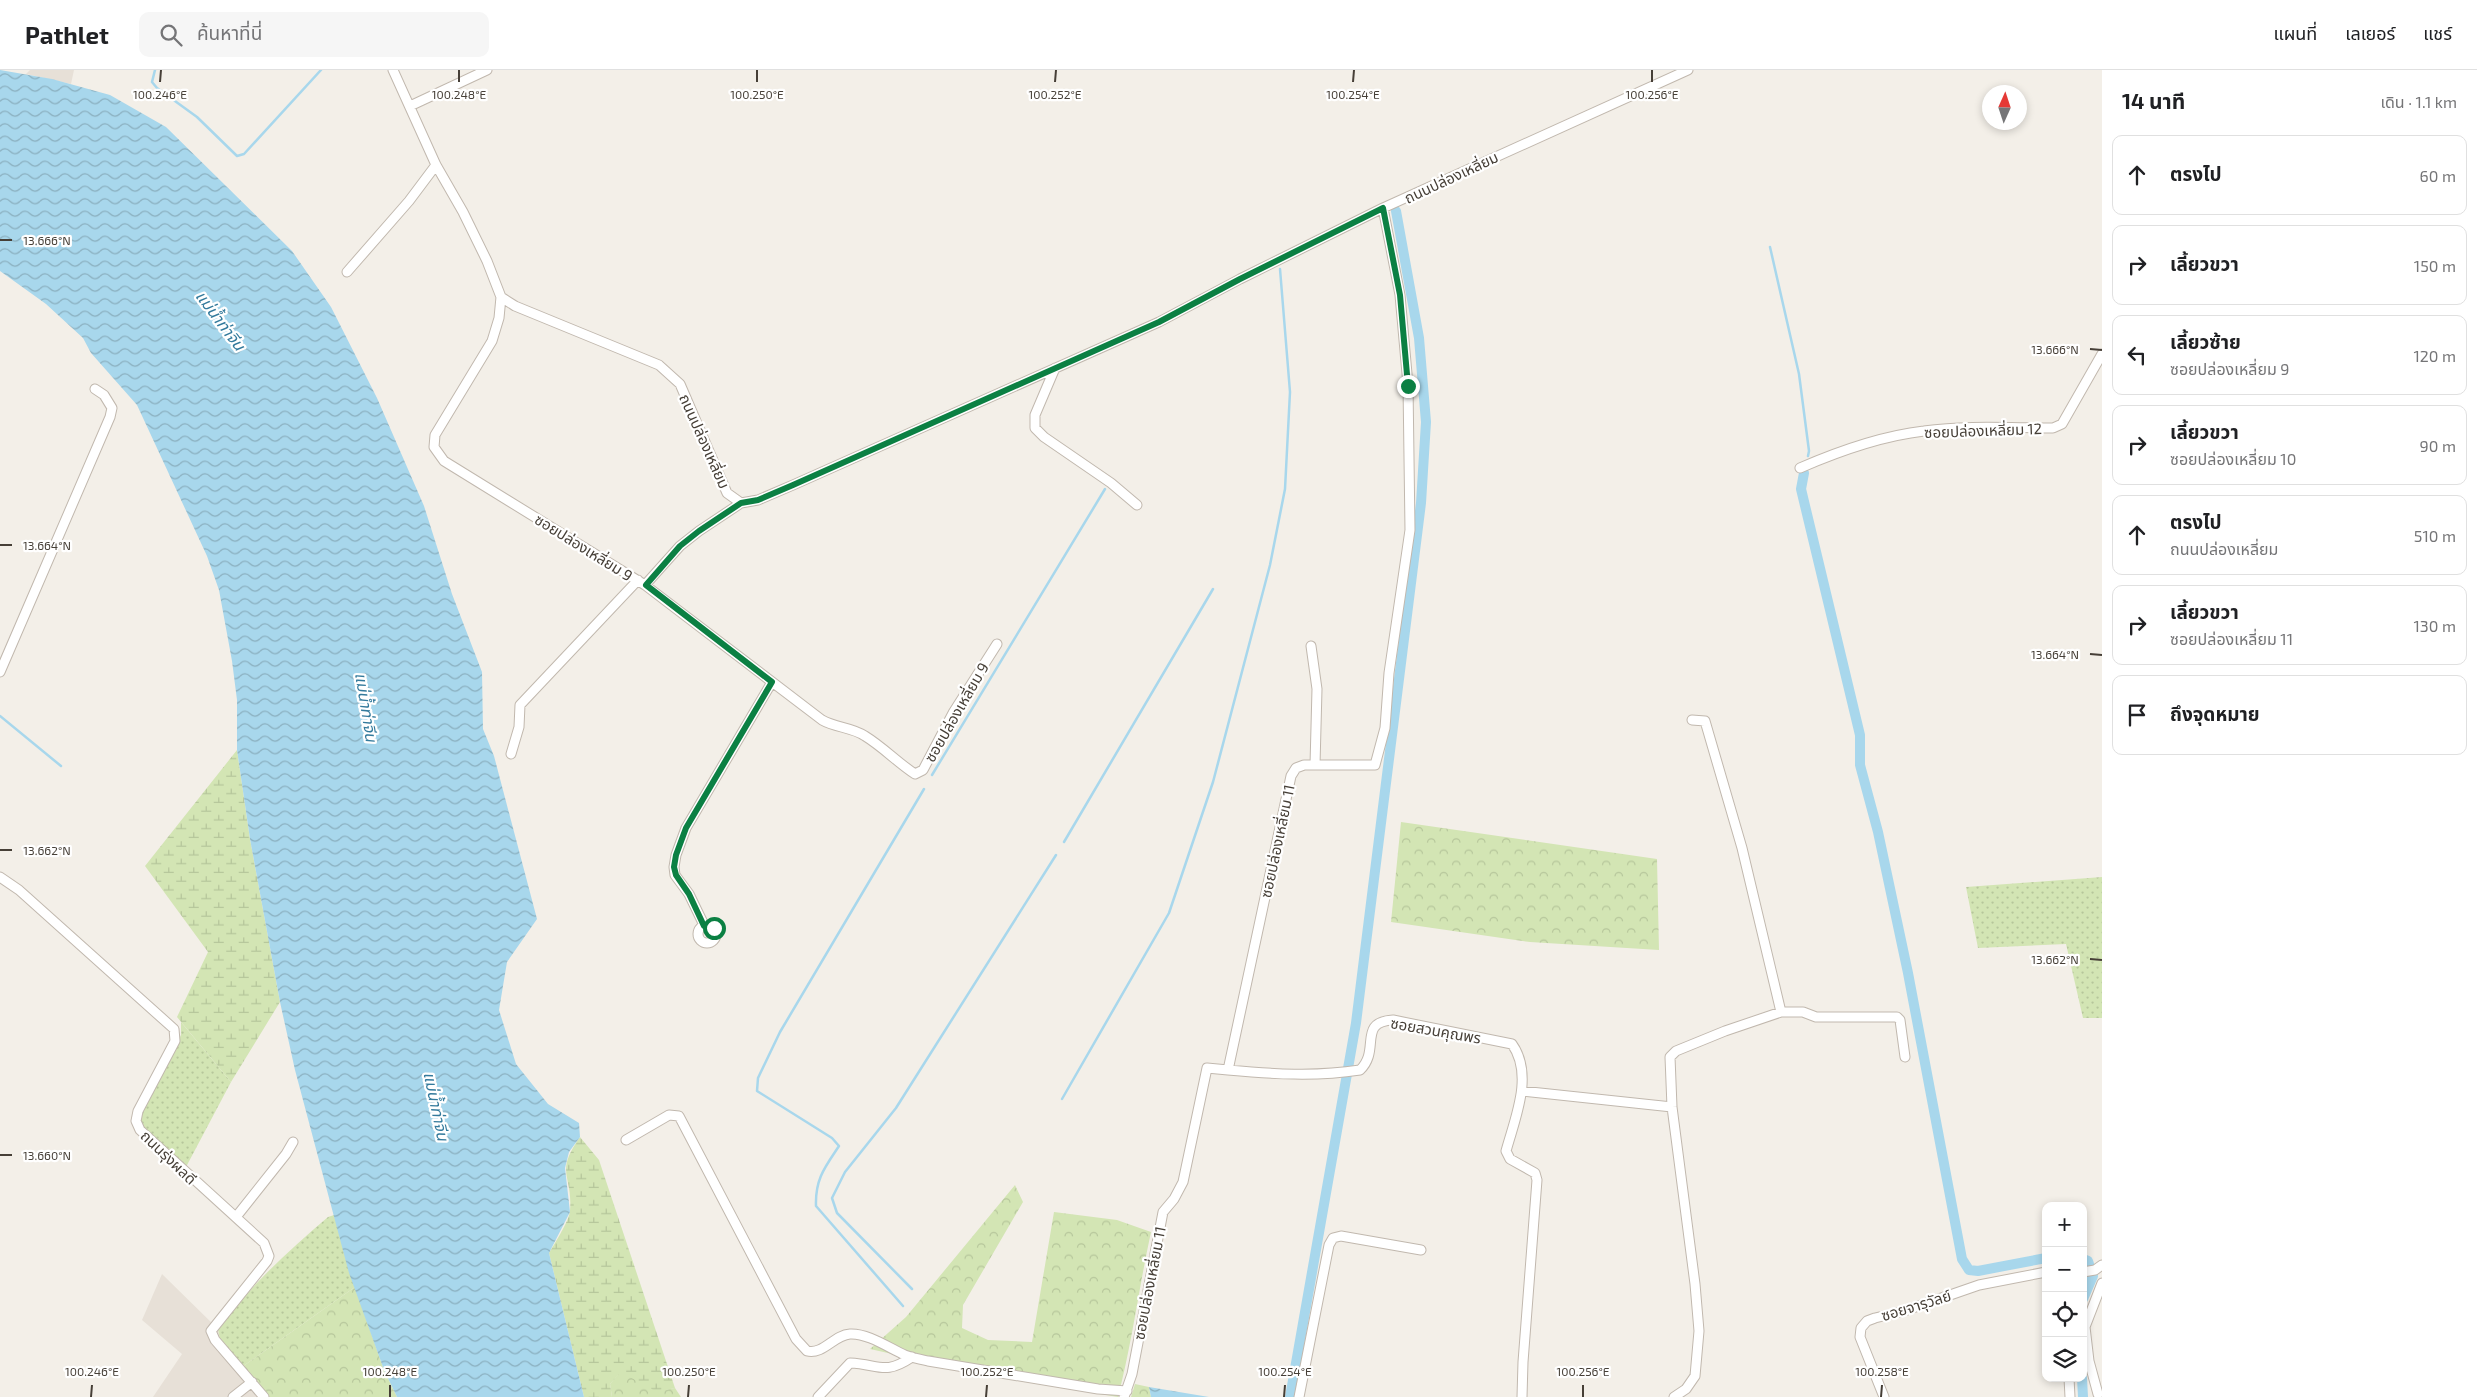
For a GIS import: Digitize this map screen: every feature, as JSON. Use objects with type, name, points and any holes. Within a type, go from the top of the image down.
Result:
[{"type":"street","points":[[393,70],[436,165],[463,212],[501,297]]},
{"type":"street","points":[[410,106],[487,70]]},
{"type":"street","name":"ถนนปล่องเหลี่ยม","points":[[501,297],[515,306],[659,365],[680,384],[727,493],[741,503],[758,500],[1159,322],[1240,279],[1383,208],[1688,70]]},
{"type":"street","points":[[348,272],[436,165]]},
{"type":"street","name":"ซอยปล่องเหลี่ยม 11","points":[[1125,1394],[1163,1212],[1174,1200],[1183,1182],[1207,1068],[1228,1070],[1291,776],[1296,768],[1316,765],[1375,765],[1384,728],[1389,673],[1410,530],[1408,376],[1400,295],[1383,208]]},
{"type":"street","name":"ซอยปล่องเหลี่ยม 9","points":[[501,297],[499,318],[492,341],[435,435],[436,452],[444,461],[642,583],[822,720],[833,726],[854,729],[913,773],[919,774],[953,713],[997,644]]},
{"type":"street","name":"ซอยปล่องเหลี่ยม 12","points":[[1800,468],[1841,450],[1922,431],[1981,427],[2053,428],[2062,424],[2102,354]]},
{"type":"street","points":[[1055,368],[1035,416],[1035,428],[1044,437],[1124,492],[1137,505]]},
{"type":"street","points":[[0,672],[110,417],[112,408],[104,395],[95,389]]},
{"type":"street","points":[[511,754],[519,727],[520,706],[680,546],[741,503]]},
{"type":"street","points":[[1311,646],[1317,689],[1316,765]]},
{"type":"street","points":[[704,926],[689,894],[676,875],[674,867],[676,855],[686,828],[772,682]]},
{"type":"street","points":[[1692,720],[1705,721],[1742,848],[1781,1012]]},
{"type":"street","name":"ถนนรุ่งผลดี","points":[[0,876],[19,890],[174,1028],[175,1041],[138,1111],[138,1125],[206,1192],[266,1246],[269,1258],[212,1328],[211,1333],[264,1397]]},
{"type":"street","points":[[1674,1397],[1686,1390],[1695,1376],[1699,1331],[1695,1284],[1672,1107],[1670,1057],[1676,1051],[1725,1031],[1781,1012],[1803,1012],[1816,1017],[1897,1017],[1900,1020],[1906,1057]]},
{"type":"street","name":"ซอยสวนคุณพร","points":[[1228,1070],[1296,1076],[1360,1070],[1369,1057],[1374,1026],[1380,1020],[1393,1020],[1512,1044],[1520,1062],[1522,1091],[1506,1150],[1510,1159],[1535,1173],[1537,1180],[1522,1397]]},
{"type":"street","points":[[1522,1091],[1672,1107]]},
{"type":"street","points":[[626,1140],[669,1115],[679,1116],[802,1347],[807,1351],[815,1352],[843,1335],[852,1334],[870,1339],[912,1357],[1125,1394]]},
{"type":"street","points":[[236,1217],[286,1154],[292,1142]]},
{"type":"street","points":[[1299,1397],[1329,1245],[1333,1238],[1342,1236],[1421,1250]]},
{"type":"street","points":[[2087,1271],[2095,1270],[2102,1265]]},
{"type":"street","name":"ซอยจารุวัลย์","points":[[1884,1397],[1860,1337],[1861,1328],[1867,1321],[1904,1312],[1978,1285],[2042,1273]]},
{"type":"street","points":[[2098,1394],[2089,1361],[2085,1327],[2102,1283]]},
{"type":"street","points":[[818,1397],[850,1363],[889,1368],[897,1367],[912,1357]]},
{"type":"street","points":[[233,1397],[252,1382]]},
{"type":"street","points":[[2069,1382],[2070,1397]]},
{"type":"shaded area","points":[[30,70],[74,70],[71,84],[26,74]]},
{"type":"shaded area","points":[[162,1274],[218,1329],[220,1340],[268,1397],[153,1397],[182,1354],[142,1320]]},
{"type":"green space","points":[[237,750],[250,839],[280,1002],[231,1082],[177,1017],[208,952],[145,866]]},
{"type":"green space","points":[[1401,822],[1657,859],[1659,950],[1530,942],[1391,922]]},
{"type":"green space","points":[[2102,877],[2102,1018],[2083,1018],[2066,944],[1978,948],[1966,887]]},
{"type":"green space","points":[[181,1022],[231,1082],[186,1167],[142,1129],[139,1115],[181,1035]]},
{"type":"green space","points":[[580,1137],[599,1160],[675,1388],[657,1392],[621,1372],[610,1384],[612,1397],[584,1397],[549,1253],[569,1215],[570,1199],[566,1167],[572,1149]]},
{"type":"green space","points":[[1015,1185],[1023,1202],[963,1305],[962,1328],[988,1340],[1032,1342],[1054,1212],[1117,1220],[1151,1232],[1118,1397],[991,1376],[870,1349],[906,1317]]},
{"type":"green space","points":[[334,1215],[355,1287],[242,1367],[220,1340],[218,1329],[243,1298],[270,1270],[328,1217]]},
{"type":"green space","points":[[355,1287],[384,1370],[397,1397],[268,1397],[242,1367]]},
{"type":"green space","points":[[621,1371],[657,1391],[675,1388],[681,1397],[612,1397],[610,1384]]},
{"type":"green space","points":[[1135,1384],[1149,1387],[1151,1397],[1131,1397]]},
{"type":"water","name":"แม่น้ำท่าจีน","points":[[0,70],[52,79],[110,95],[166,127],[292,251],[331,307],[377,398],[424,506],[452,594],[482,672],[483,729],[494,756],[537,919],[507,962],[499,1010],[516,1064],[548,1104],[579,1123],[580,1137],[569,1152],[565,1168],[570,1212],[549,1253],[584,1397],[397,1397],[384,1370],[349,1273],[295,1070],[280,1002],[250,839],[237,750],[237,700],[219,590],[207,556],[137,405],[91,353],[83,338],[46,304],[0,271]]},
{"type":"water","points":[[1149,1387],[1209,1397],[1151,1397]]},
{"type":"waterway","points":[[155,70],[152,82],[157,88],[197,117],[237,156],[244,154],[321,70]]},
{"type":"waterway","points":[[1290,1397],[1356,1023],[1421,503],[1426,422],[1419,338],[1396,211]]},
{"type":"waterway","points":[[1770,247],[1799,374],[1809,451],[1808,456]]},
{"type":"waterway","points":[[1062,1099],[1169,913],[1213,782],[1270,565],[1285,489],[1290,392],[1280,269]]},
{"type":"waterway","points":[[1804,473],[1801,489],[1860,735],[1860,765],[1878,832],[1908,973],[1962,1259],[1969,1270],[1978,1271],[2042,1259]]},
{"type":"waterway","points":[[932,775],[1105,489]]},
{"type":"waterway","points":[[1064,842],[1213,589]]},
{"type":"waterway","points":[[0,716],[61,766]]},
{"type":"waterway","points":[[903,1306],[816,1206],[819,1181],[825,1167],[839,1146],[832,1138],[757,1091],[758,1078],[780,1032],[924,789]]},
{"type":"waterway","points":[[912,1289],[837,1213],[832,1198],[845,1172],[896,1108],[1056,855]]},
{"type":"waterway","points":[[2087,1261],[2093,1276],[2087,1290]]},
{"type":"waterway","points":[[2082,1382],[2083,1397]]},
{"type":"route","points":[[714,928],[708,925],[704,926],[689,894],[676,875],[674,863],[686,828],[772,682],[646,585],[680,546],[699,531],[741,503],[758,500],[793,485],[1159,322],[1240,279],[1383,208],[1400,295],[1408,386]]}]
